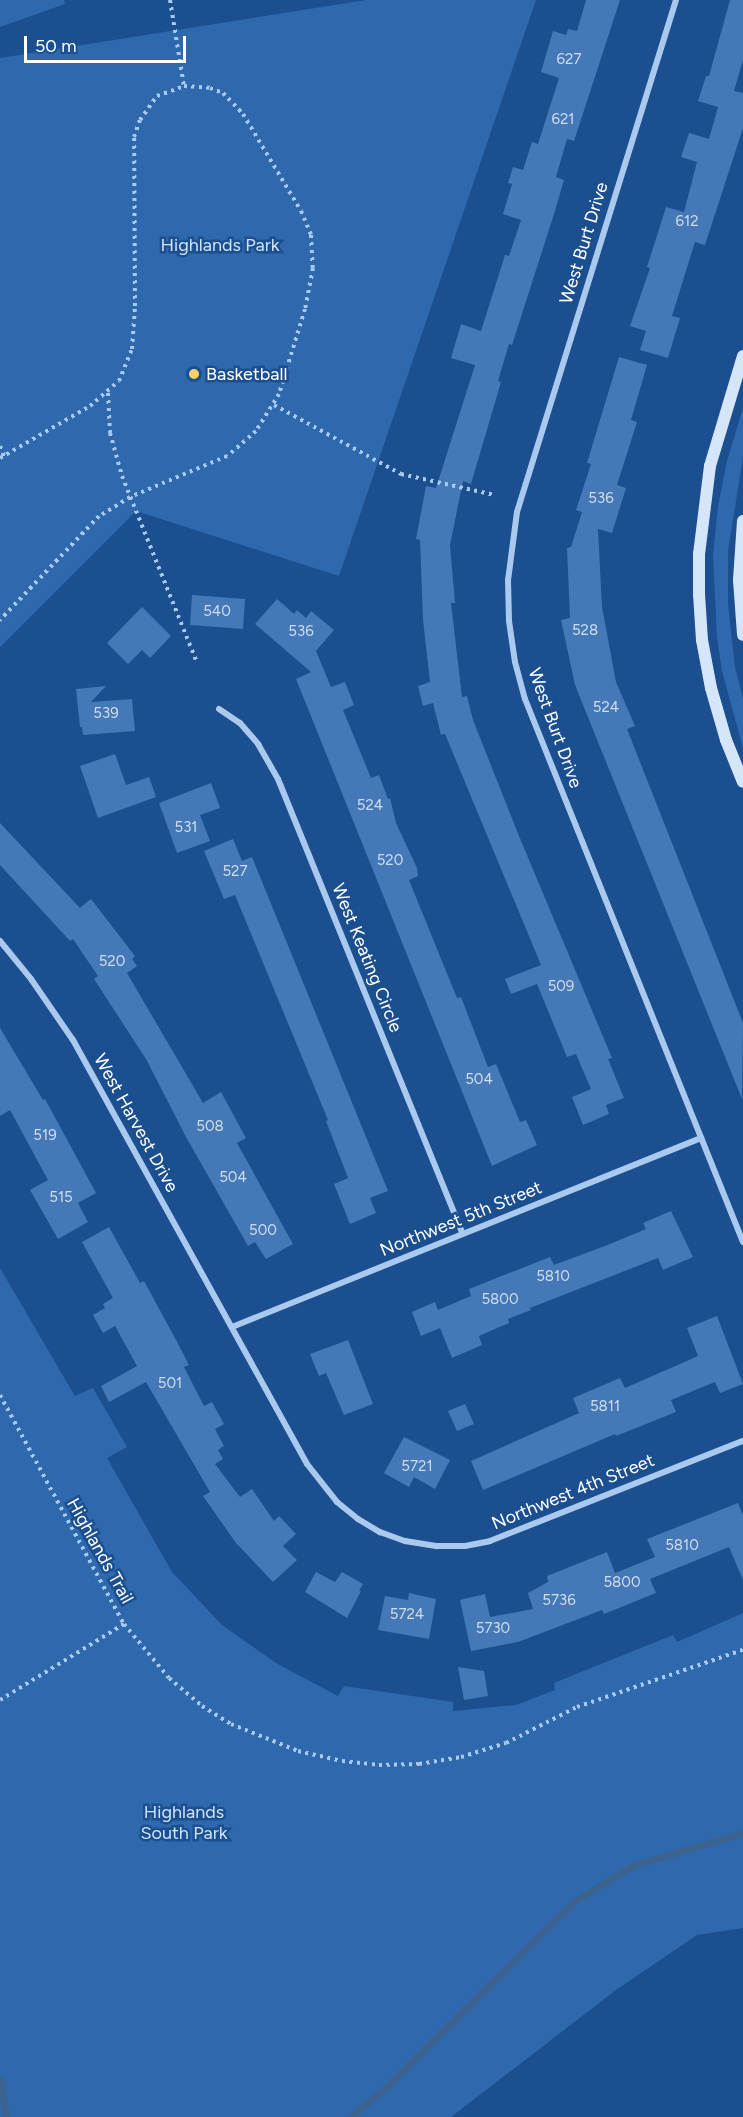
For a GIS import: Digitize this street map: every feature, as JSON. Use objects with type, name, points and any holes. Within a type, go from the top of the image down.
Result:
[{"type":"main road","points":[[743,356],[710,466],[699,554],[702,640],[711,688],[743,782]]},
{"type":"main road","points":[[743,521],[739,580],[743,635]]},
{"type":"street","name":"West Burt Drive","points":[[676,0],[517,512],[508,580],[509,621],[515,662],[525,699],[743,1242]]},
{"type":"street","name":"West Keating Circle","points":[[219,709],[240,723],[258,744],[278,779],[463,1234]]},
{"type":"street","name":"West Harvest Drive","points":[[0,941],[31,979],[73,1040],[232,1327]]},
{"type":"street","name":"Northwest 5th Street","points":[[232,1327],[701,1138]]},
{"type":"street","name":"Northwest 4th Street","points":[[232,1327],[319,1481],[337,1502],[358,1519],[380,1532],[405,1541],[438,1546],[465,1546],[490,1541],[743,1441]]},
{"type":"path","points":[[170,0],[184,86]]},
{"type":"path","points":[[0,446],[2,457],[108,393],[127,368],[132,349],[135,306],[134,136],[140,120],[157,96],[184,86],[210,88],[223,93],[243,114],[301,211],[311,235],[314,268],[285,379],[274,405],[256,431],[227,456],[130,497],[94,521],[0,620]]},
{"type":"path","points":[[108,393],[110,433],[130,497],[196,660]]},
{"type":"path","points":[[274,405],[401,474],[495,495]]},
{"type":"path","name":"Highlands Trail","points":[[0,1395],[124,1624],[0,1700]]},
{"type":"path","points":[[124,1624],[169,1678],[202,1706],[231,1724],[298,1751],[342,1761],[379,1765],[419,1764],[461,1757],[506,1743],[577,1707],[743,1650]]},
{"type":"green space","points":[[0,0],[64,0],[65,4],[0,27]]},
{"type":"green space","name":"Highlands Park","points":[[366,0],[536,0],[339,576],[136,511],[0,647],[0,58]]},
{"type":"green space","points":[[743,408],[743,457],[728,551],[728,604],[735,667],[743,698],[743,748],[722,671],[717,638],[713,555],[718,506],[727,461]]},
{"type":"green space","name":"Highlands South Park","points":[[0,1268],[75,1396],[93,1388],[127,1447],[107,1458],[172,1572],[222,1625],[276,1663],[338,1696],[344,1686],[453,1702],[453,1711],[516,1705],[555,1690],[554,1683],[673,1635],[677,1642],[743,1613],[743,1928],[697,1935],[616,1990],[451,2117],[0,2117]]},
{"type":"building","points":[[586,0],[620,0],[574,141],[567,139],[556,177],[564,180],[512,345],[509,344],[498,381],[501,382],[471,484],[463,481],[450,545],[455,603],[451,603],[462,697],[467,696],[473,720],[519,836],[612,1058],[608,1059],[624,1098],[606,1105],[609,1114],[583,1125],[572,1097],[591,1089],[576,1054],[567,1057],[537,984],[511,994],[505,979],[541,965],[445,734],[441,735],[433,703],[423,706],[418,686],[430,682],[423,620],[420,540],[416,539],[426,486],[436,488],[475,365],[451,358],[461,324],[481,331],[505,255],[509,256],[521,220],[503,214],[512,184],[508,183],[513,167],[523,170],[532,142],[538,144],[559,78],[541,72],[553,31],[566,35],[568,29],[577,31]]},
{"type":"building","points":[[730,0],[743,0],[743,60],[734,91],[743,93],[743,128],[705,245],[695,242],[672,316],[680,318],[668,358],[640,350],[646,331],[630,326],[650,268],[647,267],[666,207],[684,212],[697,162],[681,157],[689,133],[709,139],[718,107],[698,101],[706,76],[709,76]]},
{"type":"building","points":[[619,357],[647,365],[631,420],[637,422],[617,485],[626,488],[612,533],[598,529],[602,607],[616,682],[635,726],[627,729],[743,1023],[742,1099],[575,685],[561,620],[570,618],[567,548],[571,547],[582,512],[576,510],[591,464],[587,463]]},
{"type":"building","points":[[192,595],[245,599],[243,629],[190,625]]},
{"type":"building","points":[[277,599],[294,614],[297,610],[306,618],[311,611],[334,630],[316,651],[331,687],[345,682],[354,705],[343,710],[371,778],[379,775],[388,799],[390,798],[396,823],[417,868],[418,876],[409,880],[457,998],[461,997],[488,1067],[496,1064],[520,1122],[526,1120],[537,1145],[492,1166],[296,679],[311,672],[255,624]]},
{"type":"building","points":[[142,607],[171,636],[150,658],[142,650],[128,664],[107,643]]},
{"type":"building","points":[[106,686],[91,702],[132,699],[135,731],[83,735],[76,689]]},
{"type":"building","points":[[115,754],[126,785],[149,777],[156,797],[98,818],[80,766]]},
{"type":"building","points":[[211,783],[220,808],[200,815],[210,841],[177,853],[159,803]]},
{"type":"building","points":[[0,823],[80,908],[91,899],[135,956],[132,959],[137,966],[127,973],[203,1103],[221,1092],[246,1138],[237,1143],[293,1244],[266,1259],[255,1242],[248,1246],[186,1137],[146,1059],[94,979],[98,976],[73,939],[70,941],[0,865]]},
{"type":"building","points":[[233,839],[242,861],[252,857],[388,1191],[370,1198],[376,1213],[350,1224],[334,1184],[348,1178],[326,1121],[328,1120],[235,895],[224,899],[204,851]]},
{"type":"building","points":[[0,1028],[43,1100],[45,1099],[96,1193],[78,1203],[88,1222],[58,1239],[30,1190],[48,1180],[10,1110],[0,1116]]},
{"type":"building","points":[[671,1211],[693,1257],[663,1270],[658,1258],[530,1308],[531,1310],[508,1319],[509,1323],[479,1336],[482,1345],[452,1358],[440,1328],[421,1336],[412,1312],[435,1302],[438,1310],[471,1296],[469,1289],[550,1257],[554,1265],[610,1244],[646,1229],[643,1223]]},
{"type":"building","points":[[109,1227],[140,1283],[144,1281],[175,1338],[189,1365],[184,1367],[204,1406],[212,1402],[224,1424],[215,1429],[224,1446],[218,1450],[223,1459],[215,1464],[240,1497],[252,1489],[274,1521],[279,1516],[296,1534],[283,1546],[297,1560],[273,1582],[236,1543],[203,1496],[210,1492],[146,1382],[109,1402],[101,1386],[137,1366],[115,1326],[103,1333],[93,1315],[105,1308],[103,1304],[113,1298],[82,1242]]},
{"type":"building","points":[[717,1316],[743,1384],[720,1393],[715,1382],[671,1400],[676,1412],[616,1436],[615,1434],[483,1490],[471,1461],[579,1413],[573,1398],[620,1378],[625,1388],[698,1356],[687,1328]]},
{"type":"building","points":[[348,1340],[373,1404],[344,1415],[326,1373],[319,1376],[310,1354]]},
{"type":"building","points":[[465,1404],[474,1424],[457,1431],[448,1411]]},
{"type":"building","points":[[404,1437],[450,1460],[435,1489],[414,1477],[409,1487],[384,1473]]},
{"type":"building","points":[[738,1503],[743,1515],[743,1580],[729,1547],[650,1579],[656,1593],[604,1614],[602,1610],[518,1642],[471,1651],[460,1600],[485,1594],[490,1617],[533,1609],[528,1593],[548,1582],[547,1576],[607,1552],[615,1573],[655,1557],[647,1539]]},
{"type":"building","points":[[316,1572],[335,1582],[342,1572],[363,1584],[347,1618],[305,1592]]},
{"type":"building","points":[[409,1593],[436,1599],[429,1639],[378,1630],[385,1596],[408,1600]]},
{"type":"building","points":[[458,1667],[484,1671],[488,1696],[464,1700]]},
{"type":"waterway","points":[[350,2117],[380,2093],[573,1902],[634,1865],[743,1833]]},
{"type":"waterway","points":[[0,2080],[6,2117]]},
{"type":"place","name":"Basketball","points":[[194,374]]}]
